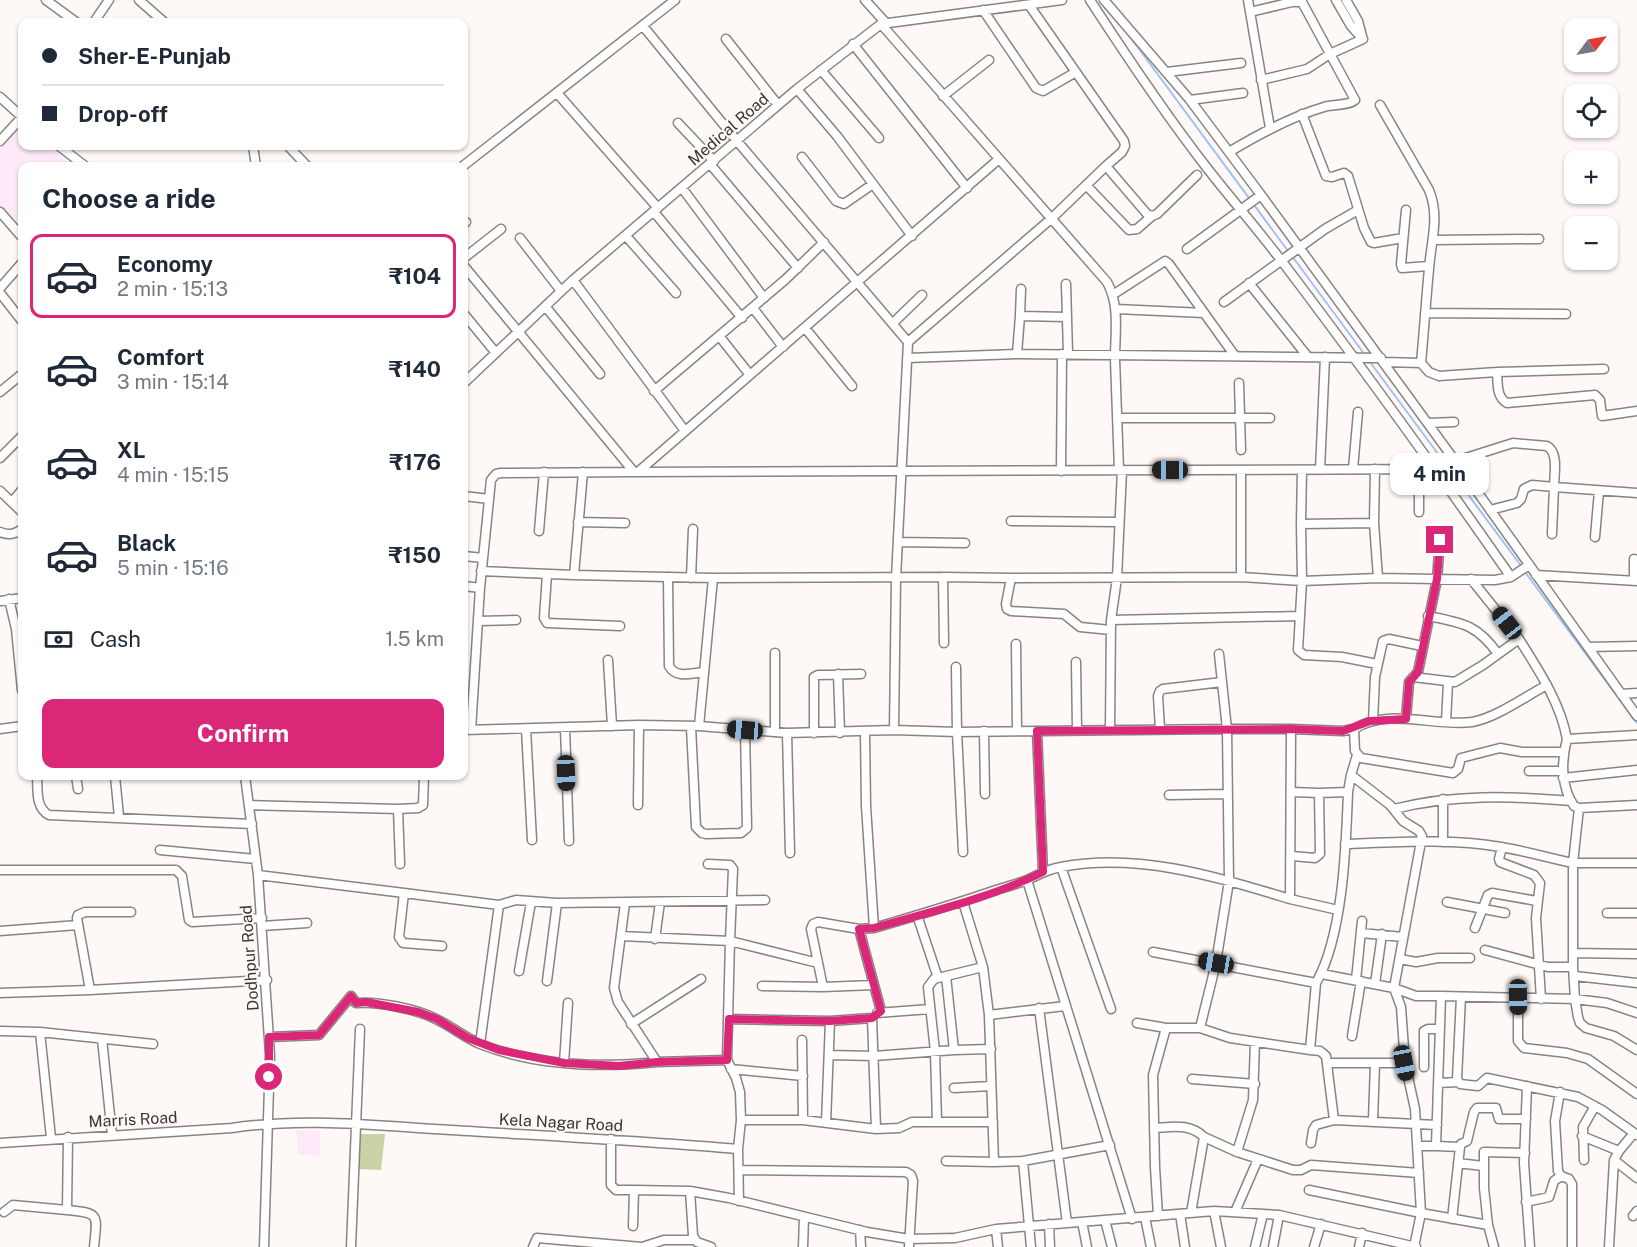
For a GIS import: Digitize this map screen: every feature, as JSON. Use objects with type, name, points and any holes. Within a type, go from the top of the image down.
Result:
[{"type":"street","points":[[46,0],[71,18]]},
{"type":"street","points":[[97,18],[109,0]]},
{"type":"street","points":[[139,0],[151,18]]},
{"type":"street","points":[[468,162],[675,0]]},
{"type":"street","points":[[865,0],[943,96],[1052,218],[1107,282],[1114,294],[1120,470],[1117,578],[1111,620],[1110,730]]},
{"type":"street","name":"Medical Road","points":[[468,379],[573,280],[797,89],[883,23],[1062,0]]},
{"type":"street","points":[[1090,0],[1179,131],[1242,208],[1281,261],[1362,357],[1443,470],[1521,571]]},
{"type":"street","points":[[1104,0],[1190,100],[1300,247],[1491,510],[1521,571]]},
{"type":"street","points":[[1248,0],[1270,128]]},
{"type":"street","points":[[1335,0],[1351,26],[1363,39]]},
{"type":"street","points":[[1346,0],[1358,21],[1363,39]]},
{"type":"street","points":[[1229,152],[1270,128],[1302,114],[1326,106],[1352,103],[1355,99],[1302,2],[1292,2],[1250,12]]},
{"type":"street","points":[[908,342],[1052,218],[1122,152],[1125,146],[1124,141],[1029,5]]},
{"type":"street","points":[[983,10],[1036,88],[1043,91],[1076,72]]},
{"type":"street","points":[[643,26],[737,141],[908,342],[896,578],[894,730]]},
{"type":"street","points":[[726,39],[778,105]]},
{"type":"street","points":[[1261,80],[1307,69],[1330,54],[1363,39]]},
{"type":"street","points":[[853,44],[967,188]]},
{"type":"street","points":[[943,96],[989,60]]},
{"type":"street","points":[[1167,72],[1241,63]]},
{"type":"street","points":[[821,70],[879,138]]},
{"type":"street","points":[[797,89],[837,136],[912,236]]},
{"type":"street","points":[[557,93],[656,210],[742,318]]},
{"type":"street","points":[[1190,100],[1243,93]]},
{"type":"street","points":[[0,97],[18,113]]},
{"type":"street","points":[[1380,105],[1429,190],[1434,203],[1436,216],[1429,266],[1421,363]]},
{"type":"street","points":[[1302,114],[1326,176],[1328,178],[1347,174],[1371,242],[1403,238]]},
{"type":"street","points":[[0,141],[18,121]]},
{"type":"street","points":[[678,123],[798,268]]},
{"type":"street","points":[[64,150],[80,162]]},
{"type":"street","points":[[292,150],[303,162]]},
{"type":"street","points":[[802,156],[840,204],[844,204],[873,184]]},
{"type":"street","points":[[636,472],[999,159]]},
{"type":"street","points":[[1106,166],[1152,216]]},
{"type":"street","points":[[1086,185],[1129,230],[1137,228],[1157,214],[1197,175]]},
{"type":"street","points":[[682,188],[764,298]]},
{"type":"street","points":[[1187,249],[1261,195]]},
{"type":"street","points":[[1224,302],[1339,220],[1358,210]]},
{"type":"street","points":[[1406,210],[1402,268],[1429,266]]},
{"type":"street","points":[[0,212],[18,232]]},
{"type":"street","points":[[468,255],[501,229]]},
{"type":"street","points":[[626,236],[676,293]]},
{"type":"street","points":[[520,238],[561,291]]},
{"type":"street","points":[[1433,240],[1539,239]]},
{"type":"street","points":[[654,391],[742,318],[824,242]]},
{"type":"street","points":[[1114,294],[1165,261],[1235,356]]},
{"type":"street","points":[[0,288],[18,268]]},
{"type":"street","points":[[468,271],[517,333],[636,472]]},
{"type":"street","points":[[573,280],[685,431]]},
{"type":"street","points":[[1249,283],[1308,357]]},
{"type":"street","points":[[1061,471],[1067,317],[1066,284]]},
{"type":"street","points":[[1017,354],[1021,289]]},
{"type":"street","points":[[0,293],[18,316]]},
{"type":"street","points":[[892,323],[922,295]]},
{"type":"street","points":[[545,306],[600,374]]},
{"type":"street","points":[[753,308],[783,347]]},
{"type":"street","points":[[1116,309],[1204,313]]},
{"type":"street","points":[[1425,313],[1566,314]]},
{"type":"street","points":[[1020,316],[1067,317]]},
{"type":"street","points":[[468,319],[496,353]]},
{"type":"street","points":[[805,328],[852,386]]},
{"type":"street","points":[[720,337],[750,375]]},
{"type":"street","points":[[908,358],[1017,354],[1362,357],[1421,363],[1429,372],[1439,376],[1604,369]]},
{"type":"street","points":[[1320,470],[1325,357]]},
{"type":"street","points":[[1497,372],[1500,396],[1508,403],[1595,395],[1600,400],[1602,416],[1637,411]]},
{"type":"street","points":[[0,392],[18,377]]},
{"type":"street","points":[[1239,383],[1241,450]]},
{"type":"street","points":[[1353,469],[1358,412]]},
{"type":"street","points":[[1117,418],[1270,418]]},
{"type":"street","points":[[1428,423],[1454,422]]},
{"type":"street","points":[[0,458],[18,440]]},
{"type":"street","points":[[468,720],[491,480],[496,474],[1443,470],[1513,443],[1547,446],[1552,449],[1554,487],[1552,534]]},
{"type":"street","points":[[1375,469],[1374,523],[1378,578]]},
{"type":"street","points":[[1419,469],[1419,512]]},
{"type":"street","points":[[1241,470],[1242,577]]},
{"type":"street","points":[[1302,470],[1302,581],[1298,650],[1300,654],[1342,657],[1377,664]]},
{"type":"street","points":[[539,531],[544,472]]},
{"type":"street","points":[[573,575],[583,472]]},
{"type":"street","points":[[1491,510],[1516,503],[1521,499],[1524,489],[1532,484],[1637,493]]},
{"type":"street","points":[[1595,537],[1599,490]]},
{"type":"street","points":[[0,491],[18,508]]},
{"type":"street","points":[[12,502],[18,495]]},
{"type":"street","points":[[468,497],[489,500]]},
{"type":"street","points":[[1011,521],[1118,522]]},
{"type":"street","points":[[578,522],[625,523]]},
{"type":"street","points":[[1301,524],[1374,523]]},
{"type":"street","points":[[691,578],[693,529]]},
{"type":"street","points":[[0,532],[6,535],[18,532]]},
{"type":"street","points":[[1406,719],[1409,682],[1418,672],[1437,579],[1440,540]]},
{"type":"street","points":[[898,542],[965,543]]},
{"type":"street","points":[[468,556],[483,558]]},
{"type":"street","points":[[482,571],[691,578],[1242,577],[1302,581],[1378,578],[1495,580],[1521,571],[1536,575],[1635,580],[1634,559]]},
{"type":"street","points":[[546,574],[544,618],[547,623],[620,626]]},
{"type":"street","points":[[1536,575],[1636,714]]},
{"type":"street","points":[[668,577],[669,666],[677,674],[704,672]]},
{"type":"street","points":[[943,577],[945,643]]},
{"type":"street","points":[[713,578],[704,672],[695,727],[696,826],[702,833],[741,833],[747,828],[745,730]]},
{"type":"street","points":[[1011,578],[1007,609],[1064,614],[1080,627],[1111,630]]},
{"type":"street","points":[[1471,579],[1519,639],[1547,685],[1564,723],[1567,739],[1563,752],[1563,775],[1574,806],[1580,808],[1637,805]]},
{"type":"street","points":[[468,586],[480,588]]},
{"type":"street","points":[[5,600],[16,629],[18,649]]},
{"type":"street","points":[[1111,620],[1300,616]]},
{"type":"street","points":[[1428,616],[1458,622],[1479,632],[1498,654]]},
{"type":"street","points":[[478,621],[516,620]]},
{"type":"street","points":[[1373,721],[1377,664],[1381,644],[1386,639],[1422,646]]},
{"type":"street","points":[[1413,677],[1448,682],[1462,679],[1519,639]]},
{"type":"street","points":[[1016,644],[1017,731]]},
{"type":"street","points":[[1588,647],[1637,646]]},
{"type":"street","points":[[775,653],[776,732]]},
{"type":"street","points":[[1200,1028],[1216,963],[1229,881],[1227,729],[1219,654]]},
{"type":"street","points":[[608,660],[612,726]]},
{"type":"street","points":[[1076,662],[1077,730]]},
{"type":"street","points":[[956,667],[963,852]]},
{"type":"street","points":[[838,674],[840,733]]},
{"type":"street","points":[[814,733],[814,677],[861,674]]},
{"type":"street","points":[[1160,729],[1158,696],[1160,691],[1222,682]]},
{"type":"street","points":[[1446,722],[1448,682]]},
{"type":"street","points":[[468,730],[639,725],[787,733],[865,733],[894,730],[984,732],[1160,729],[1343,731],[1373,721],[1406,719],[1446,722],[1476,721],[1547,685]]},
{"type":"street","points":[[1621,694],[1637,693]]},
{"type":"street","points":[[639,725],[639,805]]},
{"type":"street","points":[[0,729],[18,727]]},
{"type":"street","points":[[565,728],[569,841]]},
{"type":"street","points":[[526,729],[532,840]]},
{"type":"street","points":[[1290,898],[1291,729]]},
{"type":"street","points":[[1353,729],[1355,751],[1361,758],[1453,773],[1458,769],[1461,758],[1491,749],[1563,752]]},
{"type":"street","points":[[1037,731],[1043,872]]},
{"type":"street","points":[[984,732],[985,794]]},
{"type":"street","points":[[787,733],[790,853]]},
{"type":"street","points":[[865,733],[866,806],[874,928]]},
{"type":"street","points":[[1567,739],[1636,737]]},
{"type":"street","points":[[1310,1050],[1316,983],[1322,974],[1332,944],[1338,910],[1348,792],[1357,755]]},
{"type":"street","points":[[1529,771],[1563,775],[1637,770]]},
{"type":"street","points":[[611,1139],[611,1185],[616,1190],[708,1193],[909,1243],[955,1238],[996,1229],[1214,1211],[1279,1215],[1415,1247],[1421,1213],[1415,1109],[1404,1063],[1401,1006],[1394,988],[1422,841],[1419,831],[1403,821],[1394,809],[1351,775]]},
{"type":"street","points":[[37,780],[39,802],[44,812],[64,816],[252,824]]},
{"type":"street","points":[[77,780],[78,789]]},
{"type":"street","points":[[115,780],[120,817]]},
{"type":"street","name":"Dodhpur Road","points":[[246,780],[258,875],[267,980],[269,1037],[264,1247]]},
{"type":"street","points":[[249,805],[418,808],[423,805],[424,780]]},
{"type":"street","points":[[1292,792],[1348,792]]},
{"type":"street","points":[[1292,856],[1315,858],[1320,854],[1319,793]]},
{"type":"street","points":[[1168,795],[1227,794]]},
{"type":"street","points":[[1394,809],[1443,799],[1495,796],[1571,801]]},
{"type":"street","points":[[1443,799],[1443,842]]},
{"type":"street","points":[[1580,808],[1573,863],[1573,953],[1578,1017],[1586,1028],[1614,1036],[1637,1050]]},
{"type":"street","points":[[398,809],[400,864]]},
{"type":"street","points":[[1345,844],[1443,842],[1502,847],[1573,863],[1637,863]]},
{"type":"street","points":[[1502,847],[1499,859],[1503,864],[1538,877],[1540,883],[1537,901],[1541,999]]},
{"type":"street","points":[[160,850],[256,859]]},
{"type":"street","points":[[823,987],[811,929],[813,924],[819,922],[859,929],[874,928],[963,902],[1062,867],[1102,863],[1173,868],[1338,910]]},
{"type":"street","points":[[708,864],[732,866],[729,1064],[740,1092],[739,1201]]},
{"type":"street","points":[[1062,867],[1111,1009]]},
{"type":"street","points":[[0,870],[176,870],[182,876],[189,920],[192,922],[307,923]]},
{"type":"street","points":[[258,875],[499,905],[516,900],[557,903],[765,900]]},
{"type":"street","points":[[1027,880],[1132,1219]]},
{"type":"street","points":[[404,893],[399,937],[401,941],[442,946]]},
{"type":"street","points":[[1475,928],[1486,898],[1491,893],[1537,901]]},
{"type":"street","points":[[519,971],[531,902]]},
{"type":"street","points":[[655,939],[660,902]]},
{"type":"street","points":[[963,902],[983,967],[989,1015],[994,1162]]},
{"type":"street","points":[[1447,902],[1505,913]]},
{"type":"street","points":[[547,981],[557,903]]},
{"type":"street","points":[[625,903],[614,988],[618,1002],[657,1062]]},
{"type":"street","points":[[480,1044],[499,905]]},
{"type":"street","points":[[90,990],[77,918],[82,913],[131,912]]},
{"type":"street","points":[[1607,913],[1637,913]]},
{"type":"street","points":[[917,915],[942,977],[954,1050]]},
{"type":"street","points":[[1352,1036],[1359,980],[1362,921]]},
{"type":"street","points":[[0,931],[78,925]]},
{"type":"street","points":[[859,929],[881,1011]]},
{"type":"street","points":[[1361,933],[1403,938]]},
{"type":"street","points":[[1375,984],[1382,934]]},
{"type":"street","points":[[621,936],[730,941],[818,963]]},
{"type":"street","points":[[1485,950],[1548,967],[1637,982]]},
{"type":"street","points":[[1153,952],[1316,983]]},
{"type":"street","points":[[1573,953],[1637,954]]},
{"type":"street","points":[[1400,959],[1416,962],[1438,958],[1470,958]]},
{"type":"street","points":[[937,1122],[935,1051],[928,987],[930,982],[942,977],[983,967]]},
{"type":"street","points":[[1322,974],[1394,988],[1416,996],[1575,999],[1607,1003],[1637,1013]]},
{"type":"street","points":[[631,1024],[701,979]]},
{"type":"street","points":[[0,993],[267,980]]},
{"type":"street","points":[[762,986],[874,985]]},
{"type":"street","points":[[269,1037],[319,1035],[351,996],[356,1003],[366,1002],[418,1012],[437,1019],[480,1044],[534,1058],[564,1063],[619,1066],[657,1062],[729,1064],[803,1076]]},
{"type":"street","points":[[1436,1146],[1441,996]]},
{"type":"street","points":[[1458,1082],[1461,996]]},
{"type":"street","points":[[1518,997],[1520,1046],[1579,1055],[1637,1094]]},
{"type":"street","points":[[564,1063],[568,1003]]},
{"type":"street","points":[[989,1015],[1065,1006]]},
{"type":"street","points":[[1039,1008],[1067,1223]]},
{"type":"street","points":[[729,1019],[830,1021],[872,1018],[881,1011],[930,1009]]},
{"type":"street","points":[[872,1018],[876,1129]]},
{"type":"street","points":[[826,1123],[830,1021]]},
{"type":"street","points":[[1137,1023],[1166,1028],[1200,1028],[1230,1038],[1324,1053],[1328,1063],[1334,1120]]},
{"type":"street","points":[[1158,1216],[1154,1075],[1166,1028]]},
{"type":"street","points":[[351,1247],[360,1029]]},
{"type":"street","points":[[1424,1067],[1424,1031],[1440,1029]]},
{"type":"street","points":[[1,1030],[153,1044]]},
{"type":"street","points":[[40,1032],[51,1138]]},
{"type":"street","points":[[102,1039],[112,1135]]},
{"type":"street","points":[[802,1040],[803,1120]]},
{"type":"street","points":[[1237,1152],[1250,1113],[1255,1084],[1256,1042]]},
{"type":"street","points":[[830,1054],[874,1056],[991,1049]]},
{"type":"street","points":[[1328,1063],[1404,1063]]},
{"type":"street","points":[[1373,1120],[1375,1063]]},
{"type":"street","points":[[1438,1083],[1458,1082],[1478,1086],[1486,1078],[1560,1092],[1578,1097],[1595,1106],[1636,1134],[1619,1151],[1614,1160],[1609,1247]]},
{"type":"street","points":[[1192,1079],[1255,1084]]},
{"type":"street","points":[[954,1088],[991,1086]]},
{"type":"street","points":[[1527,1086],[1525,1153],[1530,1247]]},
{"type":"street","points":[[1560,1092],[1555,1121],[1558,1171],[1572,1184],[1572,1247]]},
{"type":"street","points":[[1584,1160],[1583,1127],[1595,1106]]},
{"type":"street","points":[[1452,1219],[1460,1147],[1467,1141],[1477,1108],[1496,1108],[1499,1119],[1526,1119]]},
{"type":"street","points":[[741,1120],[803,1120],[876,1129],[899,1128],[912,1122],[993,1122]]},
{"type":"street","points":[[1311,1143],[1316,1125],[1334,1120],[1373,1120],[1437,1125]]},
{"type":"street","name":"Kela Nagar Road","points":[[268,1123],[357,1125],[611,1139],[738,1149]]},
{"type":"street","name":"Marris Road","points":[[0,1143],[232,1128],[268,1123]]},
{"type":"street","points":[[1154,1128],[1184,1126],[1237,1152],[1293,1170],[1301,1170],[1311,1165],[1419,1173]]},
{"type":"street","points":[[1582,1136],[1619,1151]]},
{"type":"street","points":[[67,1210],[68,1137]]},
{"type":"street","points":[[1191,1213],[1204,1137]]},
{"type":"street","points":[[946,1161],[1023,1161],[1110,1145]]},
{"type":"street","points":[[1418,1146],[1460,1147]]},
{"type":"street","points":[[1494,1247],[1488,1225],[1483,1155],[1486,1151],[1525,1153]]},
{"type":"street","points":[[1235,1212],[1258,1159]]},
{"type":"street","points":[[1614,1160],[1637,1178]]},
{"type":"street","points":[[1023,1161],[1031,1247]]},
{"type":"street","points":[[1458,1163],[1483,1166]]},
{"type":"street","points":[[739,1170],[906,1173],[911,1175],[913,1181],[909,1243]]},
{"type":"street","points":[[1526,1202],[1549,1197],[1555,1179],[1561,1176]]},
{"type":"street","points":[[633,1226],[634,1190]]},
{"type":"street","points":[[1309,1190],[1488,1225]]},
{"type":"street","points":[[690,1191],[694,1240]]},
{"type":"street","points":[[4,1212],[14,1205],[89,1212],[97,1221],[94,1247]]},
{"type":"street","points":[[1214,1211],[1221,1247]]},
{"type":"street","points":[[1180,1214],[1185,1247]]},
{"type":"street","points":[[1256,1247],[1263,1214]]},
{"type":"street","points":[[1273,1247],[1279,1215]]},
{"type":"street","points":[[804,1217],[804,1247]]},
{"type":"street","points":[[1145,1217],[1151,1247]]},
{"type":"street","points":[[1105,1220],[1112,1247]]},
{"type":"street","points":[[1082,1222],[1087,1247]]},
{"type":"street","points":[[1049,1224],[1050,1247]]},
{"type":"street","points":[[1314,1247],[1321,1224]]},
{"type":"street","points":[[996,1229],[998,1247]]},
{"type":"street","points":[[860,1230],[861,1247]]},
{"type":"street","points":[[1359,1247],[1362,1233]]},
{"type":"street","points":[[533,1247],[537,1238],[642,1247],[664,1240],[694,1240],[711,1247]]},
{"type":"shaded area","points":[[15,119],[18,122],[18,150],[52,150],[67,162],[18,162],[18,222],[0,206],[0,137]]},
{"type":"shaded area","points":[[296,1130],[320,1131],[320,1156],[298,1154]]},
{"type":"green space","points":[[358,1134],[385,1134],[381,1170],[356,1169]]},
{"type":"waterway","points":[[1128,34],[1288,251]]},
{"type":"waterway","points":[[1292,256],[1365,355]]},
{"type":"waterway","points":[[1370,362],[1447,466]]},
{"type":"waterway","points":[[1452,473],[1522,567]]},
{"type":"waterway","points":[[1525,572],[1637,723]]},
{"type":"route","points":[[269,1077],[269,1037],[319,1035],[351,996],[356,1003],[366,1002],[418,1012],[437,1019],[480,1044],[499,1050],[534,1058],[592,1066],[727,1060],[729,1019],[830,1021],[872,1018],[881,1011],[859,929],[874,928],[963,902],[1027,880],[1043,872],[1037,731],[1291,729],[1343,731],[1370,721],[1406,719],[1409,682],[1418,672],[1437,579],[1440,540]]}]
